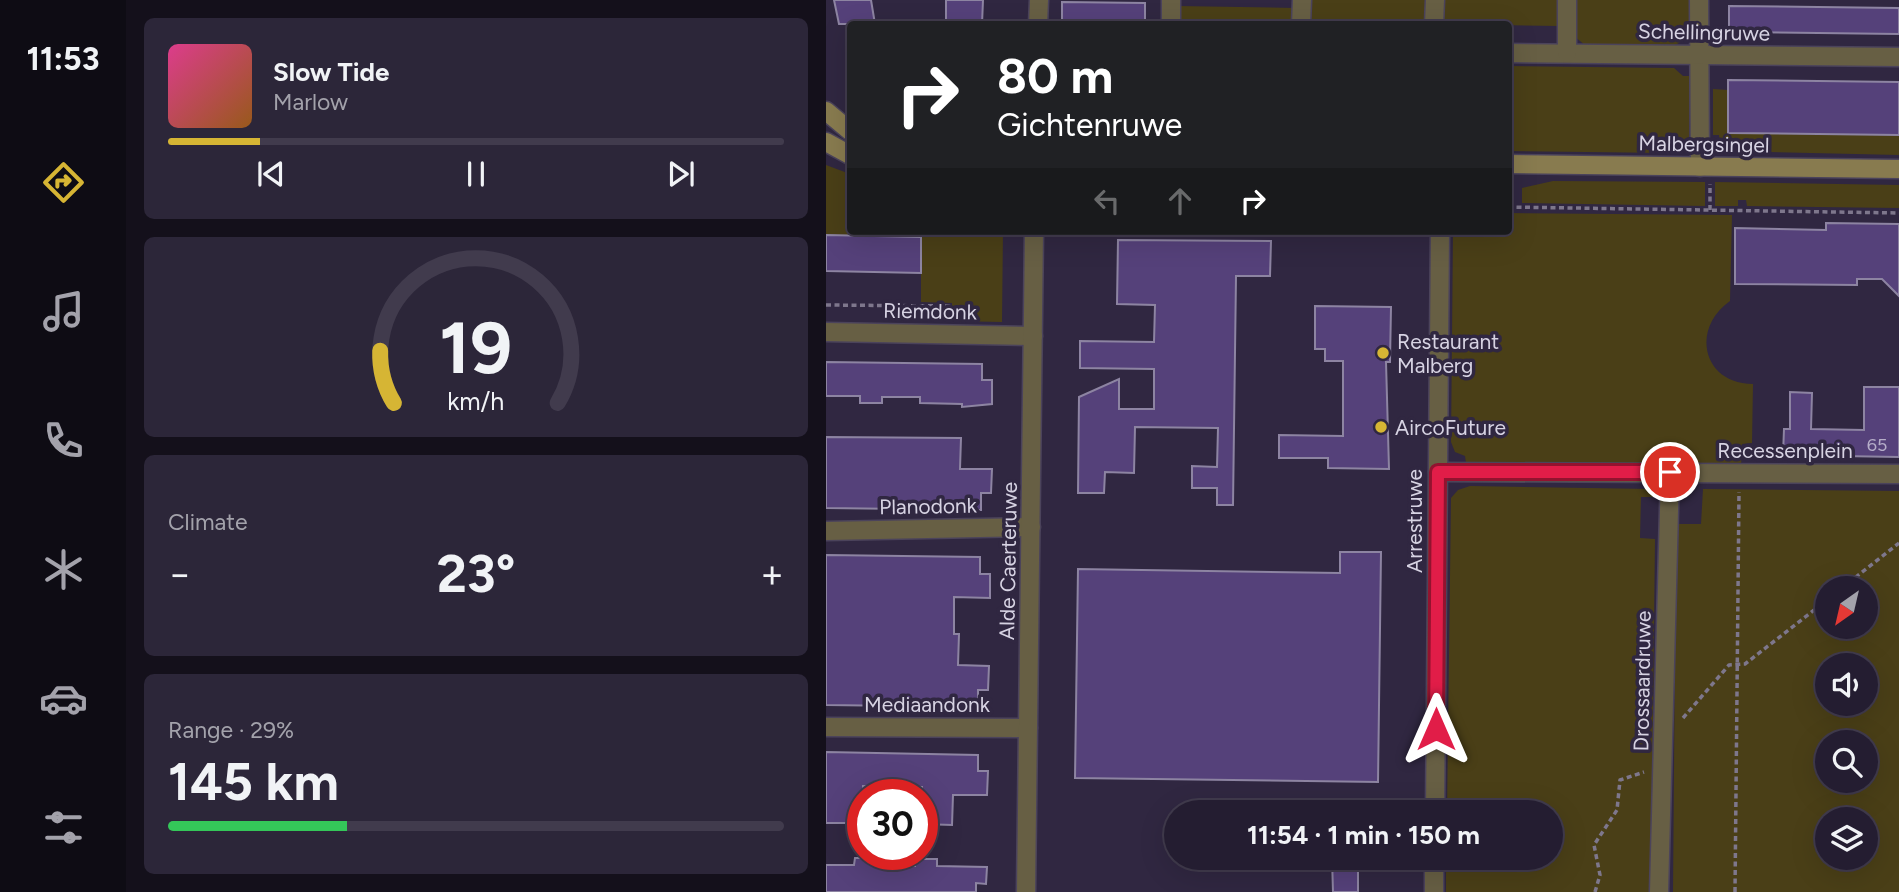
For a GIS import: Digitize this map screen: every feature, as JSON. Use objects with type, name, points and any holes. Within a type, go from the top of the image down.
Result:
[{"type":"street","points":[[1038,21],[1039,0]]},
{"type":"street","points":[[1171,0],[1171,21]]},
{"type":"street","points":[[1301,21],[1302,0]]},
{"type":"street","points":[[1434,21],[1435,0]]},
{"type":"street","points":[[1567,0],[1567,53]]},
{"type":"street","points":[[1699,0],[1705,167]]},
{"type":"street","name":"Schellingruwe","points":[[1512,53],[1899,57]]},
{"type":"street","points":[[826,111],[847,128]]},
{"type":"street","points":[[826,142],[847,153]]},
{"type":"street","name":"Malbergsingel","points":[[1512,164],[1899,169]]},
{"type":"street","name":"Alde Caerteruwe","points":[[1026,892],[1034,235]]},
{"type":"street","name":"Arrestruwe","points":[[1435,800],[1440,235]]},
{"type":"street","name":"Riemdonk","points":[[826,332],[1033,336]]},
{"type":"street","name":"Recessenplein","points":[[1438,472],[1899,474]]},
{"type":"street","name":"Drossaardruwe","points":[[1659,892],[1670,472]]},
{"type":"street","name":"Planodonk","points":[[826,531],[1031,527]]},
{"type":"street","name":"Mediaandonk","points":[[826,727],[1028,728]]},
{"type":"street","points":[[1434,870],[1434,892]]},
{"type":"path","points":[[1705,167],[1710,210]]},
{"type":"path","points":[[1512,207],[1899,213]]},
{"type":"path","points":[[826,305],[949,306],[949,335]]},
{"type":"path","points":[[1735,892],[1739,472]]},
{"type":"path","points":[[1857,576],[1899,543]]},
{"type":"path","points":[[1663,741],[1728,665],[1745,664],[1815,609]]},
{"type":"path","points":[[1595,892],[1600,875],[1594,845],[1617,810],[1620,780],[1662,767]]},
{"type":"shaded area","points":[[1310,0],[1427,0],[1427,21],[1309,21]]},
{"type":"shaded area","points":[[1442,0],[1559,0],[1559,26],[1512,25],[1512,21],[1442,21]]},
{"type":"shaded area","points":[[1574,0],[1691,0],[1689,29],[1683,40],[1669,47],[1586,46],[1574,36]]},
{"type":"shaded area","points":[[1177,6],[1295,8],[1295,21],[1177,21]]},
{"type":"shaded area","points":[[1512,66],[1674,68],[1683,76],[1690,76],[1689,138],[1684,146],[1668,153],[1512,151]]},
{"type":"shaded area","points":[[1713,89],[1728,90],[1899,135],[1899,155],[1720,151],[1719,135],[1713,135]]},
{"type":"shaded area","points":[[826,165],[847,173],[847,235],[1003,235],[1002,322],[952,321],[952,303],[921,302],[921,237],[826,235]]},
{"type":"shaded area","points":[[1553,181],[1705,182],[1705,206],[1522,203],[1522,188]]},
{"type":"shaded area","points":[[1715,182],[1899,185],[1899,208],[1747,206],[1746,200],[1738,200],[1738,206],[1715,206]]},
{"type":"shaded area","points":[[1512,213],[1732,215],[1730,301],[1717,313],[1707,340],[1713,365],[1723,375],[1736,382],[1753,384],[1752,443],[1742,444],[1741,467],[1466,463],[1465,456],[1455,452],[1451,442],[1453,235],[1512,235]]},
{"type":"shaded area","points":[[1470,486],[1651,489],[1655,497],[1641,497],[1640,538],[1655,539],[1651,892],[1446,892],[1446,870],[1563,870],[1563,800],[1447,800],[1451,498],[1458,490]]},
{"type":"shaded area","points":[[1703,489],[1899,491],[1899,892],[1673,892],[1676,524],[1701,524]]},
{"type":"building","points":[[834,0],[871,0],[874,21],[847,21],[847,24],[839,24]]},
{"type":"building","points":[[946,0],[983,0],[982,21],[946,21]]},
{"type":"building","points":[[1062,2],[1145,3],[1145,21],[1062,21]]},
{"type":"building","points":[[1729,6],[1899,8],[1899,34],[1729,32]]},
{"type":"building","points":[[1728,80],[1899,82],[1899,135],[1728,133]]},
{"type":"building","points":[[1826,223],[1899,224],[1899,296],[1882,279],[1857,279],[1857,285],[1735,284],[1735,228],[1826,230]]},
{"type":"building","points":[[826,235],[921,237],[921,273],[826,271]]},
{"type":"building","points":[[1118,240],[1271,241],[1270,276],[1236,276],[1233,505],[1217,505],[1217,488],[1192,488],[1192,466],[1217,467],[1218,428],[1135,427],[1134,473],[1105,472],[1104,493],[1078,493],[1079,397],[1119,379],[1119,409],[1154,409],[1154,369],[1080,368],[1080,341],[1154,342],[1155,305],[1117,304]]},
{"type":"building","points":[[1315,306],[1391,307],[1390,362],[1386,362],[1389,469],[1328,468],[1328,458],[1279,458],[1279,435],[1343,436],[1343,361],[1325,361],[1325,349],[1315,349]]},
{"type":"building","points":[[826,362],[982,364],[982,380],[992,380],[992,404],[962,407],[962,404],[920,403],[920,397],[882,397],[882,403],[860,403],[860,396],[826,396]]},
{"type":"building","points":[[1864,387],[1899,387],[1899,457],[1783,455],[1784,429],[1790,429],[1790,392],[1812,393],[1811,429],[1864,430]]},
{"type":"building","points":[[826,437],[961,438],[960,469],[992,469],[991,493],[981,493],[981,510],[826,508]]},
{"type":"building","points":[[1340,552],[1381,552],[1378,782],[1075,778],[1078,569],[1340,573]]},
{"type":"building","points":[[826,555],[980,557],[980,574],[990,574],[990,598],[954,597],[954,634],[959,634],[958,665],[989,666],[988,690],[978,690],[978,707],[826,705]]},
{"type":"building","points":[[826,752],[978,755],[978,771],[988,771],[987,795],[953,795],[952,825],[938,825],[938,779],[847,779],[847,823],[826,823]]},
{"type":"building","points":[[826,865],[847,865],[847,870],[987,867],[986,884],[976,883],[976,892],[826,892]]},
{"type":"building","points":[[1332,870],[1358,870],[1358,892],[1333,892]]},
{"type":"place","name":"Restaurant Malberg","points":[[1383,353]]},
{"type":"place","name":"AircoFuture","points":[[1381,427]]},
{"type":"route","points":[[1436,729],[1438,472],[1670,472]]}]
